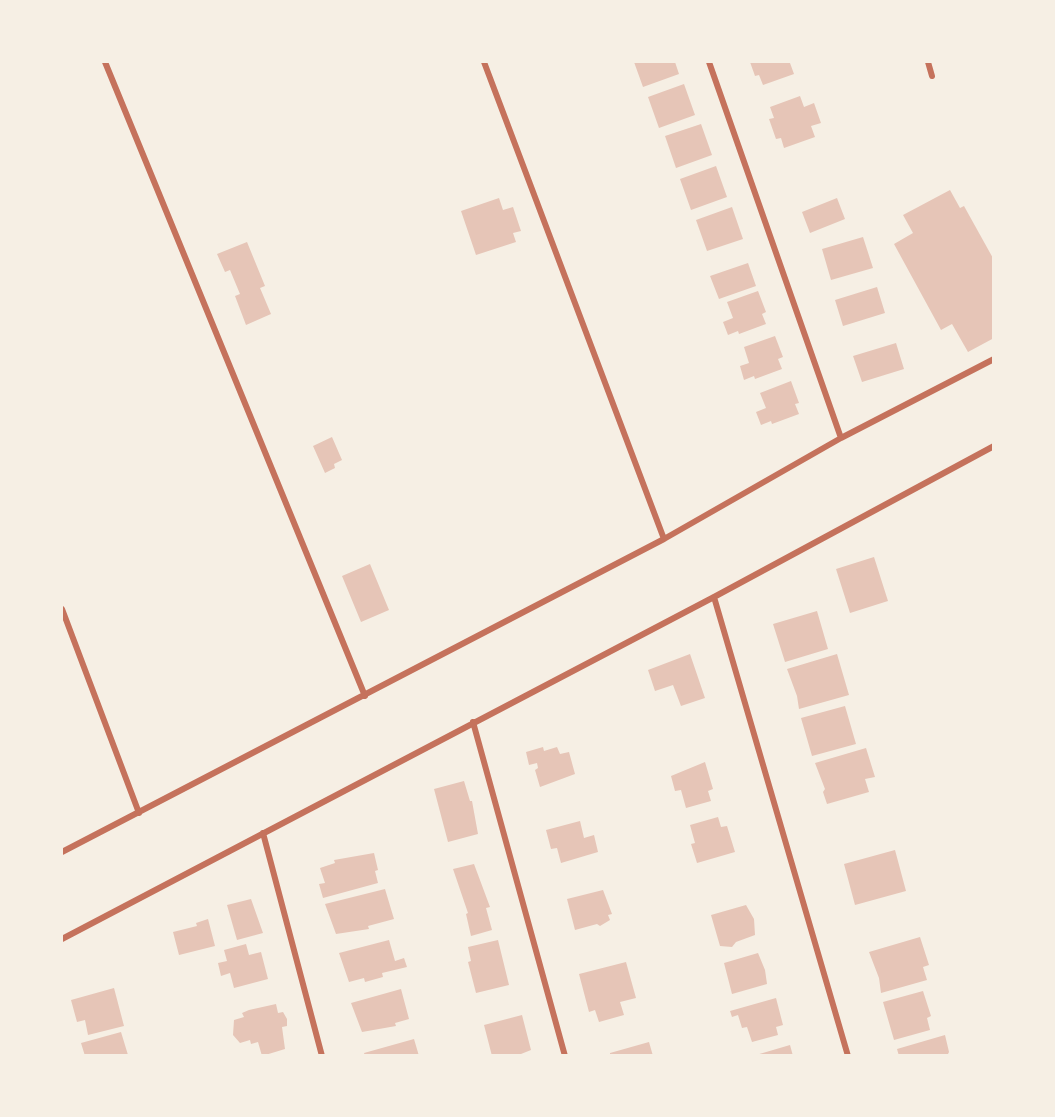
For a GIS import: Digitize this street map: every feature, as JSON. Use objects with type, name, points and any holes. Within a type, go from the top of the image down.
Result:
[{"type":"street","points":[[105,62],[365,696]]},
{"type":"street","points":[[484,62],[664,539]]},
{"type":"street","points":[[709,62],[841,438]]},
{"type":"street","points":[[928,62],[932,76]]},
{"type":"street","points":[[62,852],[664,539],[841,438],[993,359]]},
{"type":"street","points":[[62,939],[714,597],[993,446]]},
{"type":"street","points":[[714,597],[848,1056]]},
{"type":"street","points":[[62,609],[139,813]]},
{"type":"street","points":[[474,722],[565,1056]]},
{"type":"street","points":[[263,833],[322,1056]]},
{"type":"building","points":[[634,62],[675,62],[679,74],[643,87]]},
{"type":"building","points":[[750,62],[794,62],[790,63],[794,74],[763,85],[759,75],[755,76]]},
{"type":"building","points":[[684,84],[695,115],[659,128],[648,97]]},
{"type":"building","points":[[800,96],[804,107],[814,103],[821,123],[811,126],[815,137],[784,148],[781,138],[776,139],[769,119],[774,118],[770,107]]},
{"type":"building","points":[[701,124],[712,155],[676,168],[665,136]]},
{"type":"building","points":[[716,166],[727,197],[691,210],[680,179]]},
{"type":"building","points":[[950,190],[960,208],[964,206],[994,260],[994,338],[968,352],[952,324],[941,330],[894,244],[913,233],[903,215]]},
{"type":"building","points":[[499,198],[503,210],[513,207],[521,231],[513,233],[516,242],[476,255],[461,211]]},
{"type":"building","points":[[837,198],[845,219],[810,233],[802,212]]},
{"type":"building","points":[[732,207],[743,239],[707,251],[696,220]]},
{"type":"building","points":[[863,237],[873,268],[831,280],[822,249]]},
{"type":"building","points":[[247,242],[265,286],[260,288],[271,314],[246,325],[235,296],[240,294],[230,270],[225,272],[217,254]]},
{"type":"building","points":[[748,263],[756,286],[719,299],[710,276]]},
{"type":"building","points":[[877,287],[885,313],[843,326],[835,300]]},
{"type":"building","points":[[758,291],[766,312],[762,314],[766,324],[739,334],[738,331],[728,335],[723,322],[733,318],[727,302]]},
{"type":"building","points":[[775,336],[783,357],[778,359],[782,369],[755,379],[754,376],[744,380],[740,366],[749,363],[744,347]]},
{"type":"building","points":[[896,343],[904,369],[862,382],[853,356]]},
{"type":"building","points":[[791,381],[799,403],[795,404],[799,414],[772,424],[771,421],[761,425],[756,412],[766,408],[760,393]]},
{"type":"building","points":[[332,437],[342,460],[334,464],[335,468],[325,473],[313,446]]},
{"type":"building","points":[[874,557],[888,601],[850,613],[836,569]]},
{"type":"building","points":[[370,564],[389,610],[361,622],[342,576]]},
{"type":"building","points":[[817,611],[828,649],[785,662],[773,624]]},
{"type":"building","points":[[690,654],[705,698],[681,706],[673,685],[655,691],[648,670]]},
{"type":"building","points":[[837,654],[849,695],[799,709],[797,696],[787,669]]},
{"type":"building","points":[[845,706],[856,744],[812,756],[801,718]]},
{"type":"building","points":[[543,747],[544,751],[557,747],[560,754],[569,752],[575,774],[540,787],[535,770],[538,768],[537,763],[529,765],[526,752]]},
{"type":"building","points":[[866,748],[875,777],[865,779],[869,792],[827,804],[823,792],[825,789],[815,763]]},
{"type":"building","points":[[705,762],[713,789],[708,791],[711,801],[686,808],[681,790],[675,791],[671,776]]},
{"type":"building","points":[[464,781],[470,801],[472,801],[478,834],[448,842],[434,789]]},
{"type":"building","points":[[718,817],[721,827],[727,826],[735,852],[697,863],[691,844],[695,843],[690,825]]},
{"type":"building","points":[[580,821],[584,838],[594,835],[598,852],[561,863],[557,848],[551,849],[546,830]]},
{"type":"building","points":[[895,850],[906,891],[855,905],[844,864]]},
{"type":"building","points":[[374,853],[378,883],[323,898],[319,884],[325,883],[320,868],[335,863],[334,860]]},
{"type":"building","points":[[474,864],[490,907],[486,908],[492,930],[471,936],[466,914],[468,913],[453,869]]},
{"type":"building","points":[[385,889],[394,919],[368,926],[369,929],[336,934],[325,904]]},
{"type":"building","points":[[603,890],[612,914],[608,915],[610,920],[600,926],[597,924],[575,930],[567,899]]},
{"type":"building","points":[[251,899],[263,933],[237,940],[227,905]]},
{"type":"building","points":[[746,905],[754,919],[755,935],[736,942],[732,947],[720,946],[711,915]]},
{"type":"building","points":[[208,919],[215,946],[179,955],[173,932],[197,926],[196,923]]},
{"type":"building","points":[[920,937],[929,965],[923,967],[927,980],[881,993],[879,978],[869,952]]},
{"type":"building","points":[[389,940],[395,961],[404,958],[407,967],[382,973],[383,977],[365,982],[364,978],[349,982],[339,953]]},
{"type":"building","points":[[498,940],[509,985],[476,993],[468,962],[471,961],[468,947]]},
{"type":"building","points":[[246,944],[249,955],[261,952],[268,979],[234,988],[230,973],[221,976],[218,963],[227,961],[224,950]]},
{"type":"building","points":[[758,953],[765,970],[767,984],[732,994],[724,963]]},
{"type":"building","points":[[626,962],[636,998],[620,1002],[624,1015],[599,1022],[595,1010],[589,1012],[579,974]]},
{"type":"building","points":[[114,988],[124,1026],[88,1035],[85,1020],[77,1022],[71,1000]]},
{"type":"building","points":[[401,989],[409,1019],[395,1023],[396,1026],[362,1032],[351,1003]]},
{"type":"building","points":[[923,991],[931,1016],[927,1018],[930,1030],[894,1040],[883,1002]]},
{"type":"building","points":[[776,998],[783,1025],[776,1027],[778,1035],[752,1042],[747,1027],[742,1028],[738,1015],[732,1017],[730,1011]]},
{"type":"building","points":[[276,1004],[278,1013],[283,1012],[287,1019],[287,1026],[282,1027],[285,1049],[262,1056],[258,1042],[251,1044],[250,1040],[240,1043],[233,1035],[234,1020],[244,1017],[242,1013],[249,1010]]},
{"type":"building","points":[[522,1015],[531,1050],[516,1056],[492,1056],[484,1025]]},
{"type":"building","points":[[121,1032],[128,1055],[85,1056],[81,1043]]},
{"type":"building","points":[[945,1035],[949,1052],[947,1056],[899,1056],[897,1049]]},
{"type":"building","points":[[414,1039],[419,1056],[365,1056],[364,1053]]},
{"type":"building","points":[[649,1042],[653,1056],[610,1056],[610,1053]]},
{"type":"building","points":[[790,1045],[793,1056],[756,1056],[756,1055]]}]
